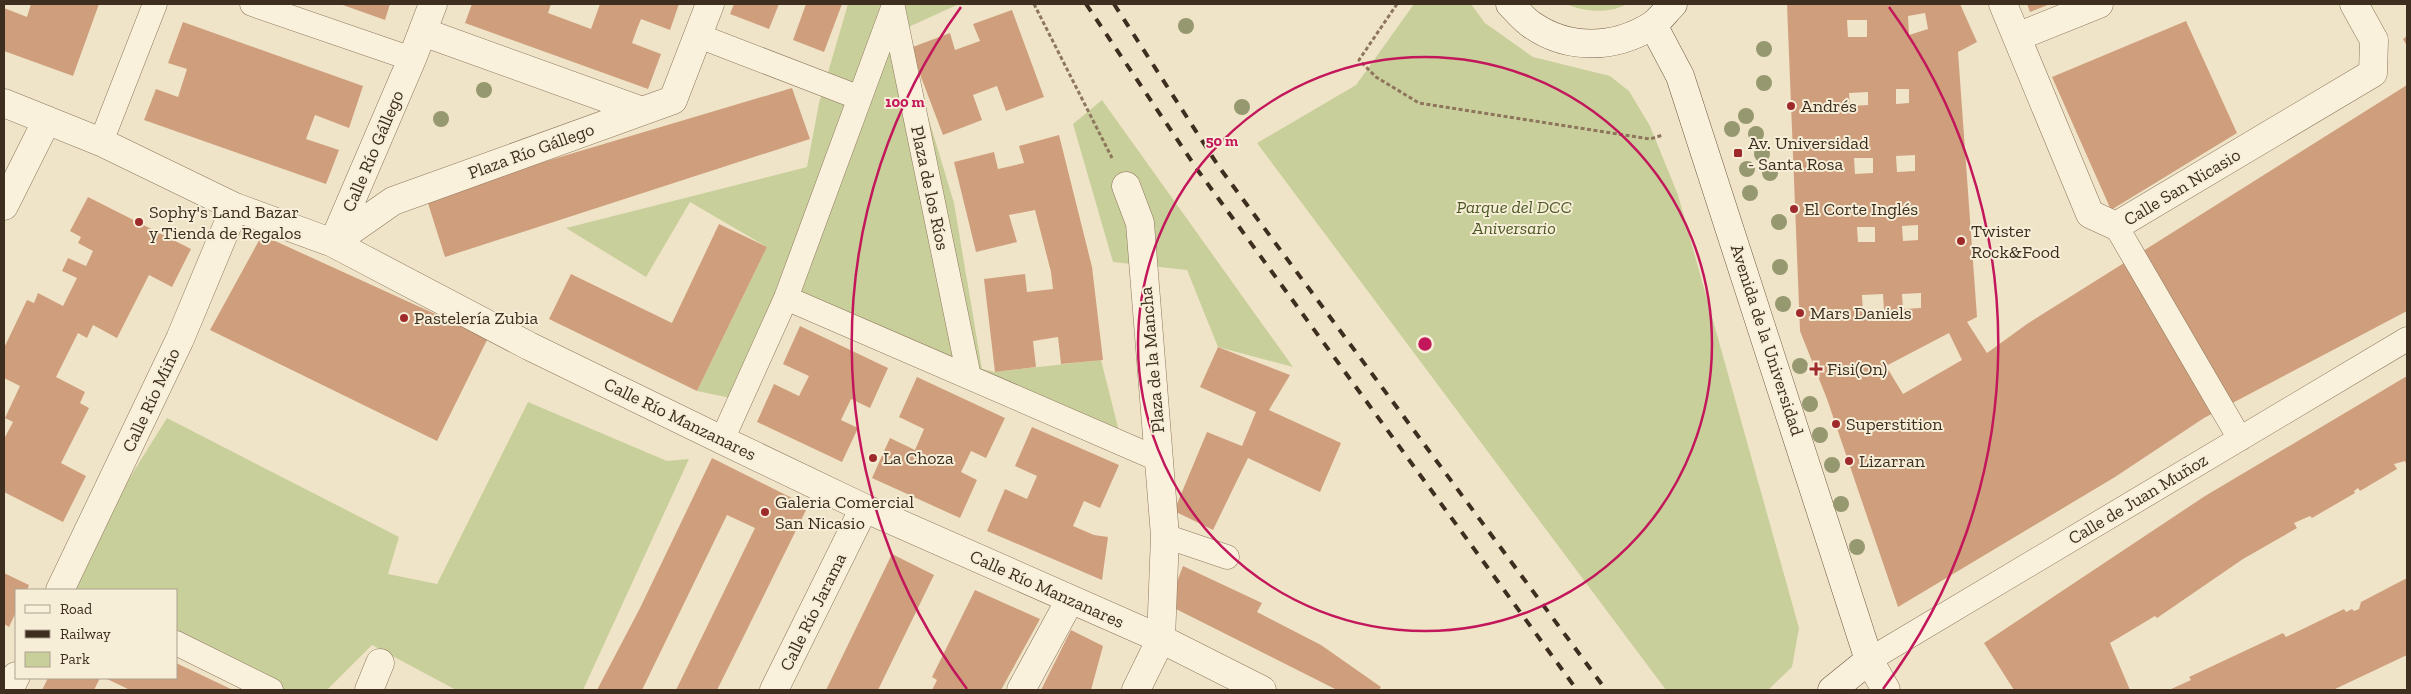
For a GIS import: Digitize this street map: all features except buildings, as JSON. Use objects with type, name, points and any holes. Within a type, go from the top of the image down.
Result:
[{"type":"street","points":[[101,142],[155,4]]},
{"type":"street","points":[[252,4],[412,59]]},
{"type":"street","name":"Calle Río Gállego","points":[[333,243],[412,59],[433,4]]},
{"type":"street","name":"Plaza Río Gállego","points":[[333,243],[393,201],[673,100],[710,4]]},
{"type":"street","points":[[1510,4],[1531,25],[1560,40],[1592,45],[1624,40],[1653,25],[1673,4]]},
{"type":"street","name":"Calle San Nicasio","points":[[2003,4],[2090,214],[2116,226],[2374,73],[2374,40],[2354,4]]},
{"type":"street","points":[[2016,37],[2099,4]]},
{"type":"street","name":"Plaza de los Ríos","points":[[722,440],[786,298],[860,98],[897,6]]},
{"type":"street","name":"Plaza de los Ríos","points":[[897,6],[969,377]]},
{"type":"street","name":"Avenida de la Universidad","points":[[1653,25],[1680,76],[1869,660],[1886,690]]},
{"type":"street","points":[[423,32],[642,111]]},
{"type":"street","points":[[698,36],[860,98]]},
{"type":"street","name":"Calle Río Manzanares","points":[[4,103],[101,142],[235,207],[333,243],[529,346],[722,440],[864,508],[1161,639],[1262,690]]},
{"type":"street","points":[[4,206],[47,120]]},
{"type":"street","name":"Plaza de la Mancha","points":[[1126,186],[1140,223],[1160,460],[1165,536],[1161,639]]},
{"type":"street","name":"Calle Río Miño","points":[[64,589],[180,339],[235,207]]},
{"type":"street","points":[[2116,226],[2240,438]]},
{"type":"street","points":[[786,298],[1160,460]]},
{"type":"street","name":"Calle de Juan Muñoz","points":[[1869,660],[2407,339]]},
{"type":"street","name":"Calle Río Jarama","points":[[774,690],[864,508]]},
{"type":"street","points":[[1165,536],[1227,557]]},
{"type":"street","points":[[1021,690],[1070,600]]},
{"type":"street","points":[[1136,690],[1161,639]]},
{"type":"street","points":[[178,644],[271,690]]},
{"type":"street","points":[[1832,690],[1869,660]]},
{"type":"street","points":[[369,690],[380,663]]},
{"type":"street","points":[[9,690],[15,678]]},
{"type":"path","points":[[1034,4],[1126,186]]},
{"type":"path","points":[[1397,4],[1360,60],[1376,77],[1419,103],[1650,139],[1696,124]]},
{"type":"green space","points":[[848,4],[959,4],[902,30],[954,203],[982,369],[995,372],[1101,360],[1122,443],[786,298],[740,400],[697,391],[767,247],[690,202],[646,277],[566,228],[807,167],[819,103]]},
{"type":"green space","name":"Parque del DCC Aniversario","points":[[1414,4],[1471,4],[1485,23],[1533,57],[1610,76],[1629,91],[1650,126],[1678,195],[1799,628],[1792,667],[1768,690],[1666,690],[1257,143],[1356,85]]},
{"type":"green space","points":[[1566,4],[1627,4],[1605,11],[1596,11]]},
{"type":"green space","points":[[1102,100],[1293,367],[1218,347],[1187,270],[1113,262],[1073,124]]},
{"type":"green space","points":[[528,402],[667,461],[689,459],[583,690],[456,690],[372,645],[327,690],[271,690],[178,644],[178,589],[68,589],[62,586],[167,418],[399,537],[388,574],[437,584]]},
{"type":"railway","points":[[1086,4],[1199,172],[1577,690]]},
{"type":"railway","points":[[1114,4],[1219,167],[1606,690]]},
{"type":"place","name":"Andrés","points":[[1791,106]]},
{"type":"place","name":"Av. Universidad - Santa Rosa","points":[[1738,153]]},
{"type":"place","name":"El Corte Inglés","points":[[1794,209]]},
{"type":"place","name":"Sophy's Land Bazar y Tienda de Regalos","points":[[139,222]]},
{"type":"place","name":"Twister Rock&Food","points":[[1961,241]]},
{"type":"place","name":"Mars Daniels","points":[[1800,313]]},
{"type":"place","name":"Pastelería Zubia","points":[[404,318]]},
{"type":"place","name":"Fisi(On)","points":[[1816,369]]},
{"type":"place","name":"Superstition","points":[[1836,424]]},
{"type":"place","name":"La Choza","points":[[873,458]]},
{"type":"place","name":"Lizarran","points":[[1849,461]]},
{"type":"place","name":"Galeria Comercial San Nicasio","points":[[765,512]]}]
